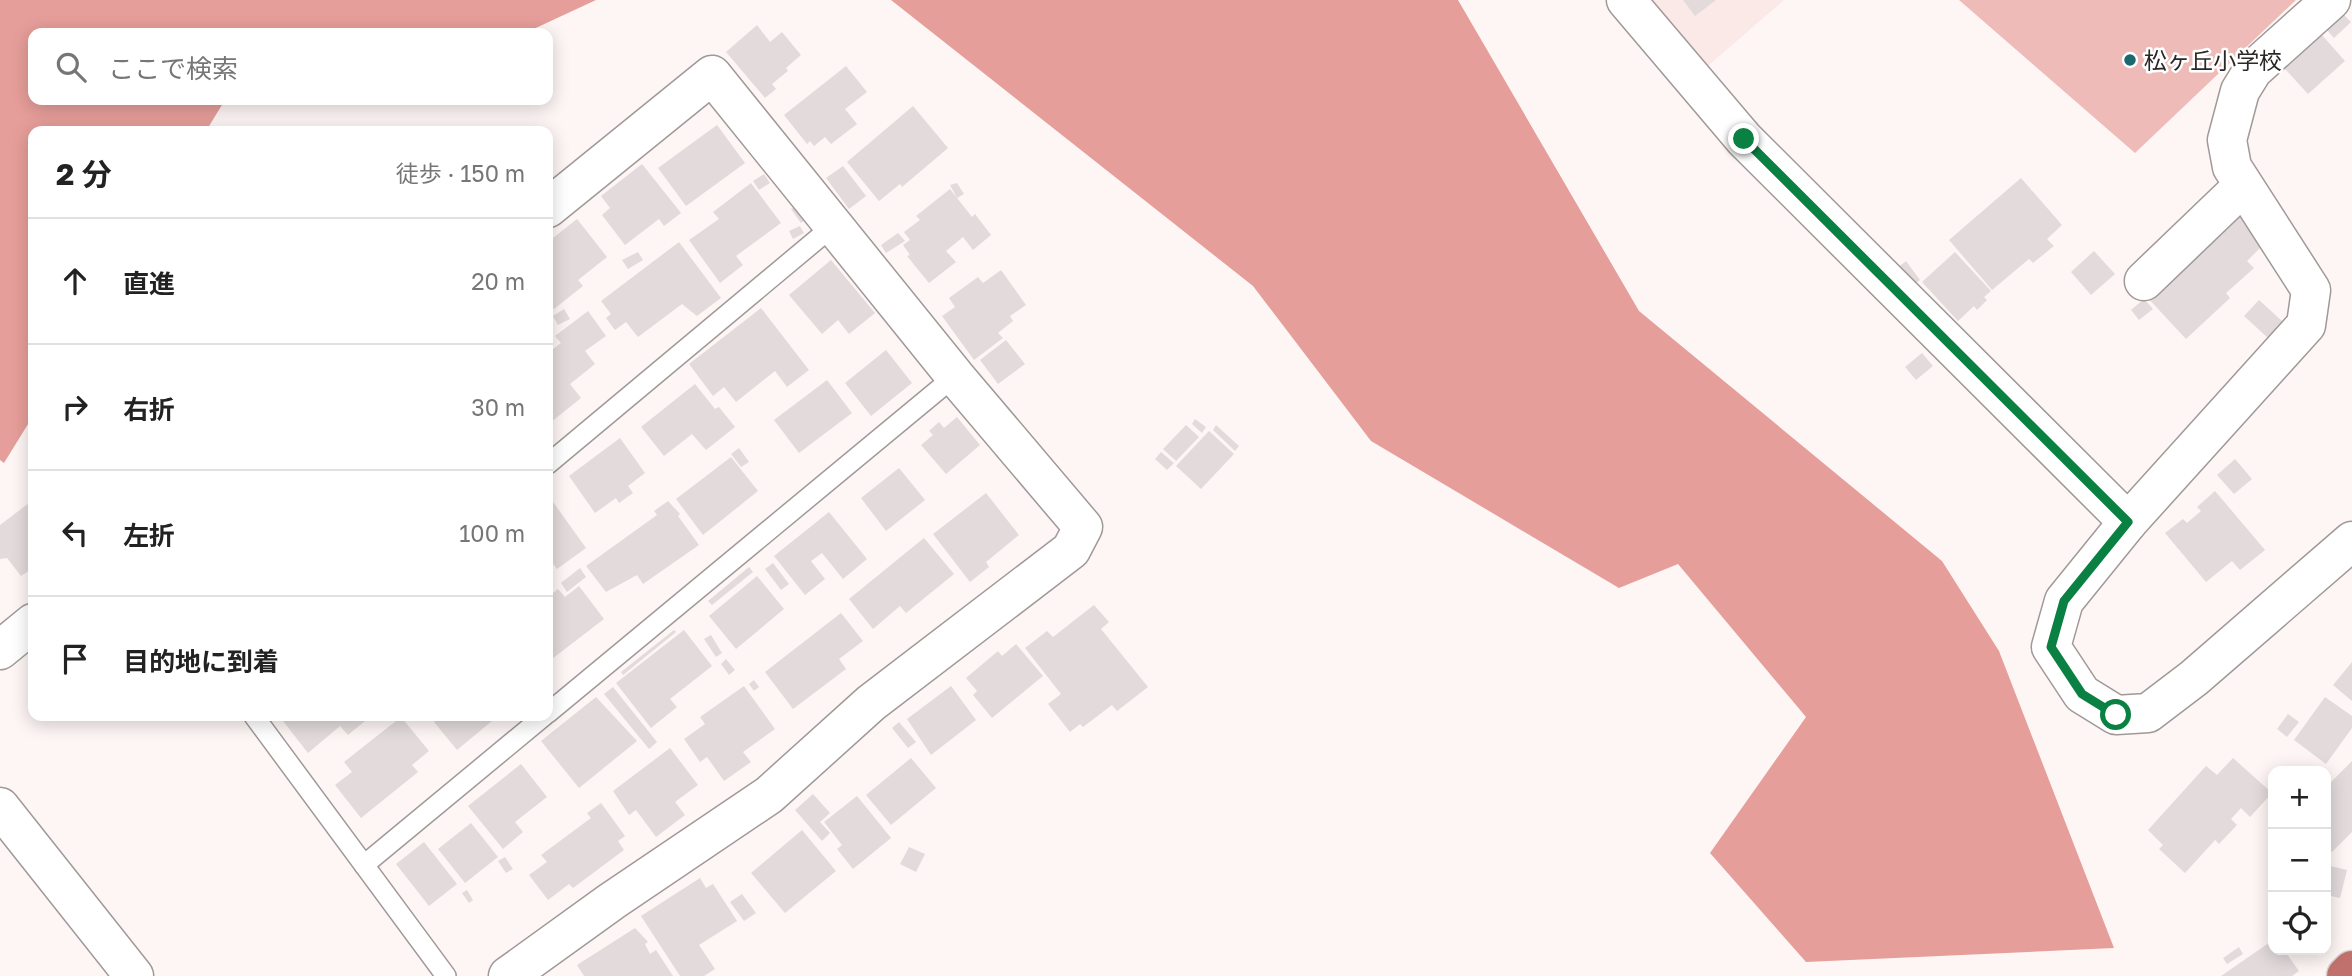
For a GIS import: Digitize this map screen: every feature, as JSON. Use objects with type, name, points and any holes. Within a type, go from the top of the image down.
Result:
[{"type":"highway","points":[[2346,976],[2352,970]]},
{"type":"street","points":[[1626,0],[1744,139],[2128,522]]},
{"type":"street","points":[[2331,0],[2253,71],[2240,91],[2227,140],[2232,167],[2311,290],[2306,326],[2128,522],[2064,601],[2051,647],[2082,694],[2116,715],[2148,713],[2194,678],[2352,541]]},
{"type":"street","points":[[508,976],[612,901],[769,795],[871,703],[1071,550],[1083,527],[955,376],[712,75],[553,204]]},
{"type":"street","points":[[2144,281],[2243,186]]},
{"type":"street","points":[[0,650],[28,627]]},
{"type":"street","points":[[0,807],[124,972]]},
{"type":"lane","points":[[553,460],[833,226]]},
{"type":"lane","points":[[553,708],[955,376]]},
{"type":"lane","points":[[258,721],[446,976]]},
{"type":"lane","points":[[364,864],[538,721]]},
{"type":"shaded area","points":[[0,0],[596,0],[536,28],[28,28],[28,105],[222,105],[209,126],[28,126],[28,424],[4,463],[0,460]]},
{"type":"shaded area","points":[[891,0],[1458,0],[1639,311],[1942,561],[1999,651],[2114,948],[1806,962],[1710,853],[1806,717],[1678,564],[1619,588],[1371,441],[1253,286]]},
{"type":"shaded area","points":[[1648,0],[1784,0],[1701,72]]},
{"type":"shaded area","name":"松ヶ丘小学校","points":[[1959,0],[2296,0],[2135,153]]},
{"type":"building","points":[[1683,0],[1716,0],[1695,16]]},
{"type":"building","points":[[2343,14],[2351,22],[2334,38],[2326,29]]},
{"type":"building","points":[[757,25],[770,42],[782,32],[801,55],[786,68],[788,71],[772,84],[776,89],[765,98],[726,52]]},
{"type":"building","points":[[2322,35],[2345,61],[2308,94],[2285,69]]},
{"type":"building","points":[[846,66],[867,92],[845,109],[857,124],[831,144],[825,137],[814,146],[810,141],[807,144],[784,115]]},
{"type":"building","points":[[913,106],[948,148],[902,187],[900,184],[879,201],[847,162]]},
{"type":"building","points":[[717,125],[745,163],[686,206],[658,168]]},
{"type":"building","points":[[642,164],[681,213],[664,226],[659,219],[625,245],[602,215],[610,208],[601,196]]},
{"type":"building","points":[[843,166],[866,196],[849,209],[826,178]]},
{"type":"building","points":[[764,174],[770,183],[759,190],[753,181]]},
{"type":"building","points":[[2021,178],[2062,225],[2047,239],[2054,246],[2033,263],[2029,259],[1992,290],[1949,240]]},
{"type":"building","points":[[751,183],[781,223],[736,256],[743,265],[720,283],[689,240],[719,219],[713,212]]},
{"type":"building","points":[[957,183],[964,194],[957,198],[950,185]]},
{"type":"building","points":[[950,189],[972,217],[975,214],[991,235],[973,250],[963,237],[946,251],[956,262],[929,283],[907,256],[910,255],[903,245],[910,240],[904,232],[920,220],[916,216]]},
{"type":"building","points":[[794,207],[805,220],[801,223],[791,209]]},
{"type":"building","points":[[2239,209],[2264,244],[2247,261],[2254,268],[2226,293],[2230,298],[2186,339],[2146,296]]},
{"type":"building","points":[[577,219],[607,257],[578,280],[583,286],[554,309],[553,308],[553,238]]},
{"type":"building","points":[[800,226],[804,233],[793,239],[789,231]]},
{"type":"building","points":[[898,233],[905,241],[886,253],[881,245]]},
{"type":"building","points":[[679,242],[721,298],[697,316],[682,304],[638,337],[626,322],[615,330],[606,318],[611,314],[601,301]]},
{"type":"building","points":[[2094,251],[2115,274],[2091,295],[2071,272]]},
{"type":"building","points":[[638,252],[643,260],[628,269],[622,260]]},
{"type":"building","points":[[1955,252],[1991,291],[1984,297],[1987,300],[1977,310],[1974,306],[1958,321],[1922,282]]},
{"type":"building","points":[[831,260],[875,313],[849,334],[838,320],[822,334],[789,295]]},
{"type":"building","points":[[1906,261],[1920,280],[1910,288],[1896,269]]},
{"type":"building","points":[[1001,270],[1026,305],[1010,316],[1013,321],[998,333],[1003,338],[974,360],[942,316],[955,307],[949,298],[978,277],[983,283]]},
{"type":"building","points":[[2144,299],[2153,309],[2139,320],[2131,310]]},
{"type":"building","points":[[2259,300],[2283,322],[2268,338],[2244,316]]},
{"type":"building","points":[[761,308],[809,370],[787,387],[775,371],[736,402],[724,387],[713,396],[689,364]]},
{"type":"building","points":[[564,309],[570,319],[558,325],[553,316]]},
{"type":"building","points":[[588,311],[606,336],[585,351],[595,364],[570,384],[581,398],[553,420],[553,349],[561,343],[555,336]]},
{"type":"building","points":[[1006,340],[1025,364],[998,384],[980,360]]},
{"type":"building","points":[[886,350],[912,383],[871,416],[845,383]]},
{"type":"building","points":[[1922,353],[1933,366],[1916,380],[1905,367]]},
{"type":"building","points":[[827,380],[852,413],[799,453],[774,420]]},
{"type":"building","points":[[695,384],[715,409],[719,407],[735,427],[706,450],[692,434],[664,456],[641,427]]},
{"type":"building","points":[[957,417],[980,445],[946,474],[921,445],[933,435],[929,431],[939,422],[944,428]]},
{"type":"building","points":[[1195,419],[1206,427],[1202,433],[1192,424]]},
{"type":"building","points":[[1186,425],[1199,437],[1176,461],[1163,449]]},
{"type":"building","points":[[1216,425],[1239,446],[1235,451],[1213,430]]},
{"type":"building","points":[[1209,431],[1234,454],[1201,489],[1176,466]]},
{"type":"building","points":[[620,438],[645,473],[628,486],[633,493],[619,503],[616,498],[595,513],[569,476]]},
{"type":"building","points":[[739,448],[749,462],[741,467],[731,454]]},
{"type":"building","points":[[1161,452],[1174,463],[1167,470],[1155,459]]},
{"type":"building","points":[[731,457],[758,491],[703,535],[676,499]]},
{"type":"building","points":[[2235,459],[2252,479],[2234,494],[2217,475]]},
{"type":"building","points":[[899,468],[925,500],[886,531],[861,498]]},
{"type":"building","points":[[2215,491],[2265,550],[2240,570],[2232,561],[2206,582],[2165,533],[2183,519],[2187,523],[2201,511],[2197,507]]},
{"type":"building","points":[[986,493],[1019,535],[986,562],[989,567],[970,582],[933,534]]},
{"type":"building","points":[[668,501],[680,514],[678,516],[699,545],[643,584],[637,575],[606,592],[586,566],[657,515],[654,511]]},
{"type":"building","points":[[553,502],[586,548],[557,569],[553,564]]},
{"type":"building","points":[[28,504],[28,571],[21,576],[7,558],[0,559],[0,525]]},
{"type":"building","points":[[829,512],[867,559],[843,579],[822,553],[811,561],[825,579],[805,595],[774,556]]},
{"type":"building","points":[[924,538],[954,574],[906,613],[900,606],[873,629],[849,599]]},
{"type":"building","points":[[773,563],[789,584],[781,590],[765,569]]},
{"type":"building","points":[[749,567],[753,572],[712,605],[708,601]]},
{"type":"building","points":[[580,568],[586,577],[567,592],[561,583]]},
{"type":"building","points":[[757,576],[784,609],[736,649],[709,616]]},
{"type":"building","points":[[579,586],[604,619],[553,658],[553,593],[558,589],[565,597]]},
{"type":"building","points":[[1094,605],[1109,622],[1101,629],[1148,687],[1117,711],[1112,705],[1083,727],[1080,724],[1070,732],[1048,704],[1061,694],[1025,648],[1047,631],[1053,637]]},
{"type":"building","points":[[841,613],[863,641],[839,659],[846,669],[793,709],[765,672]]},
{"type":"building","points":[[674,630],[676,632],[623,675],[621,672]]},
{"type":"building","points":[[684,630],[712,666],[670,699],[677,707],[651,728],[616,683]]},
{"type":"building","points":[[711,635],[722,653],[716,657],[704,639]]},
{"type":"building","points":[[1016,644],[1043,676],[992,718],[973,695],[977,691],[966,678],[998,651],[1002,656]]},
{"type":"building","points":[[726,659],[735,670],[729,675],[721,664]]},
{"type":"building","points":[[2352,662],[2352,701],[2333,685]]},
{"type":"building","points":[[754,680],[759,687],[754,691],[749,684]]},
{"type":"building","points":[[744,686],[775,729],[743,752],[751,762],[724,781],[707,757],[700,762],[684,739],[705,724],[700,717]]},
{"type":"building","points":[[951,686],[976,720],[931,755],[907,719]]},
{"type":"building","points":[[613,687],[657,742],[649,749],[604,694]]},
{"type":"building","points":[[596,697],[637,741],[579,788],[541,741]]},
{"type":"building","points":[[2325,697],[2352,716],[2352,728],[2326,764],[2294,740]]},
{"type":"building","points":[[2288,714],[2299,722],[2287,737],[2277,729]]},
{"type":"building","points":[[283,721],[365,721],[348,735],[340,726],[308,753]]},
{"type":"building","points":[[396,721],[404,721],[429,751],[412,765],[418,772],[361,818],[335,785],[352,772],[344,762]]},
{"type":"building","points":[[435,721],[492,721],[457,750]]},
{"type":"building","points":[[899,722],[916,742],[908,748],[892,728]]},
{"type":"building","points":[[670,748],[698,785],[675,802],[685,815],[656,837],[636,810],[629,815],[613,791]]},
{"type":"building","points":[[911,758],[936,788],[891,825],[866,795]]},
{"type":"building","points":[[2233,758],[2268,789],[2268,797],[2250,817],[2241,808],[2231,819],[2237,825],[2219,844],[2215,840],[2185,873],[2159,849],[2163,845],[2148,830],[2206,766],[2217,775]]},
{"type":"building","points":[[2352,761],[2352,832],[2332,852],[2331,851],[2331,782]]},
{"type":"building","points":[[521,764],[547,797],[515,822],[523,832],[503,849],[468,806]]},
{"type":"building","points":[[813,794],[830,813],[820,822],[830,833],[822,841],[795,810]]},
{"type":"building","points":[[857,796],[891,838],[853,869],[837,849],[842,845],[824,822]]},
{"type":"building","points":[[601,803],[625,836],[618,841],[624,850],[573,888],[569,884],[548,900],[529,875],[547,862],[541,855],[591,818],[587,813]]},
{"type":"building","points":[[471,823],[498,857],[465,883],[438,849]]},
{"type":"building","points":[[802,830],[836,871],[785,913],[751,873]]},
{"type":"building","points":[[424,842],[457,884],[429,906],[396,864]]},
{"type":"building","points":[[909,847],[925,854],[916,872],[900,864]]},
{"type":"building","points":[[505,857],[513,869],[506,873],[498,861]]},
{"type":"building","points":[[2331,866],[2347,870],[2340,898],[2331,896]]},
{"type":"building","points":[[700,878],[706,888],[713,884],[737,921],[699,945],[715,969],[704,976],[680,976],[641,916]]},
{"type":"building","points":[[467,890],[473,900],[469,903],[462,893]]},
{"type":"building","points":[[742,894],[756,913],[744,921],[730,902]]},
{"type":"building","points":[[635,928],[648,942],[645,944],[650,954],[656,950],[673,976],[584,976],[577,965]]},
{"type":"building","points":[[2268,943],[2268,955],[2288,955],[2299,971],[2292,976],[2221,976]]},
{"type":"building","points":[[2239,947],[2243,954],[2227,964],[2223,958]]},
{"type":"place","name":"松ヶ丘小学校","points":[[2130,60]]},
{"type":"route","points":[[1744,139],[2128,522],[2064,601],[2051,647],[2082,694],[2116,715]]}]
